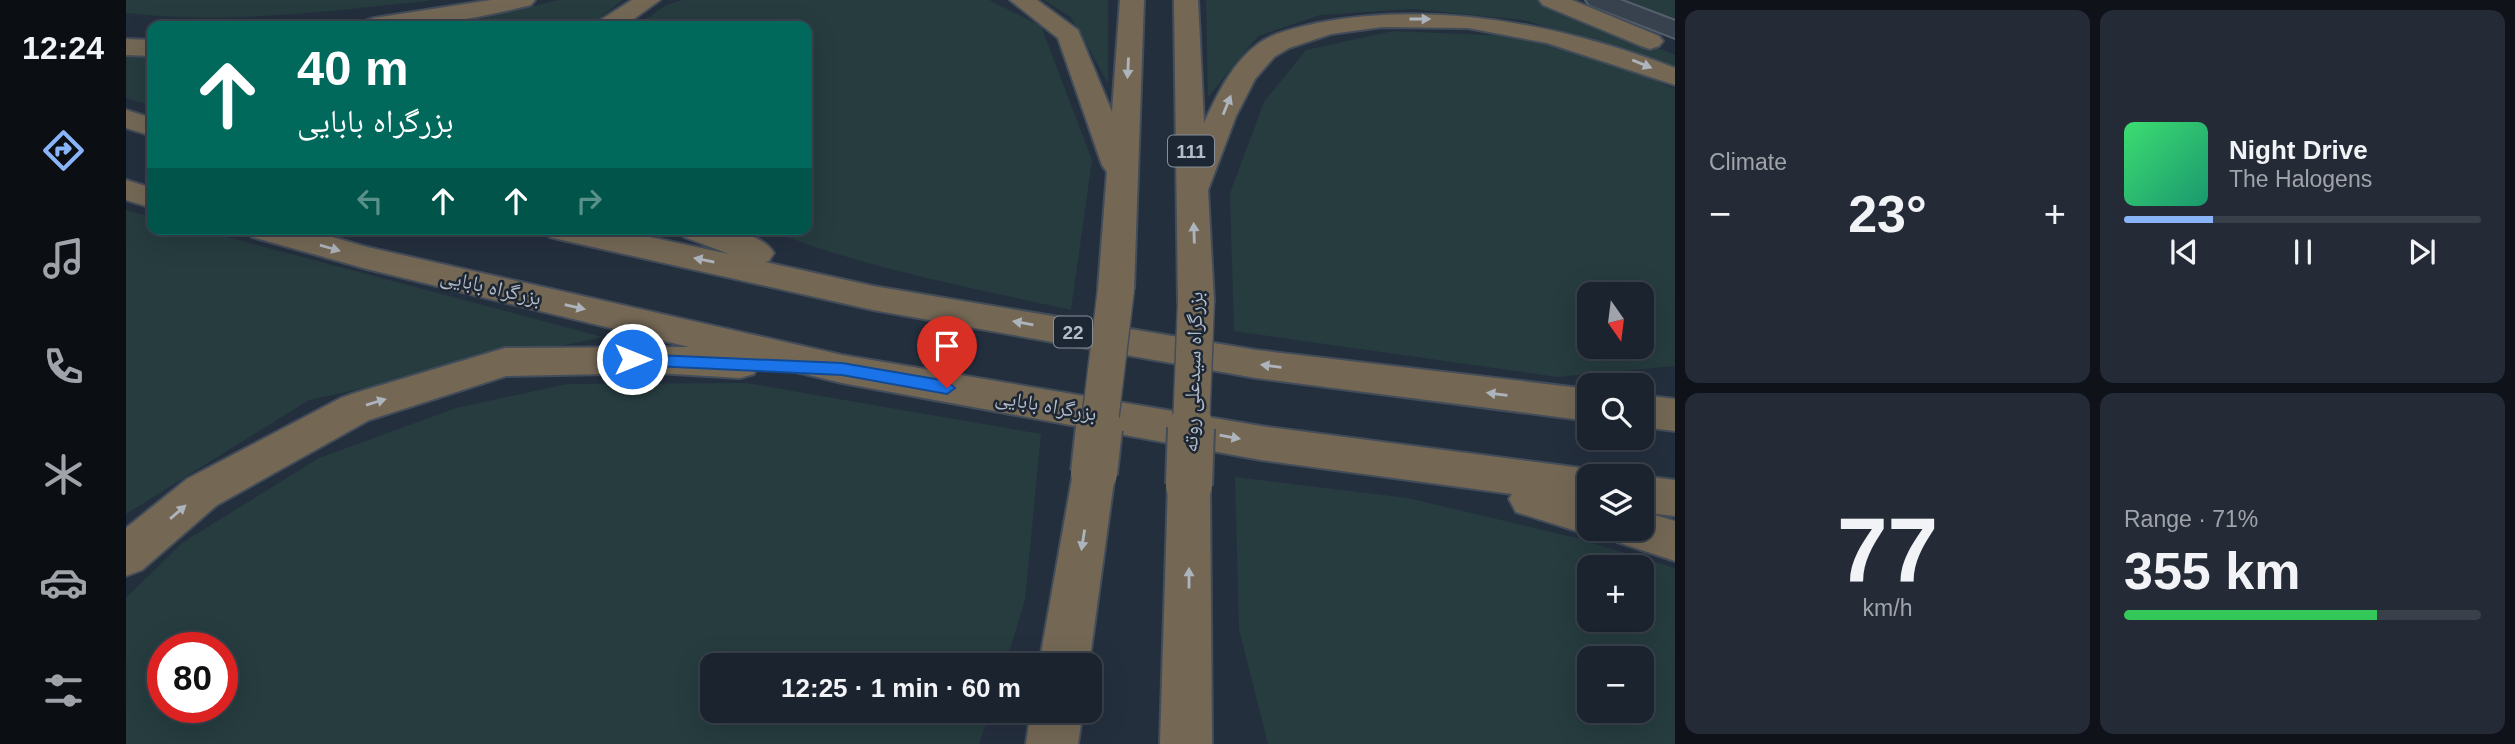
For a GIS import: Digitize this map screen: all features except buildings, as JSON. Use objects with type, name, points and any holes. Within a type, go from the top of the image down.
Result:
[{"type":"highway","points":[[408,21],[488,9],[523,0]]},
{"type":"highway","points":[[616,21],[648,0]]},
{"type":"highway","points":[[1022,0],[1069,36],[1122,179]]},
{"type":"highway","points":[[1066,653],[1094,473],[1116,289],[1132,0]]},
{"type":"highway","name":"بزرگراه سیدعلی روته","points":[[1186,0],[1196,302],[1189,485],[1186,744]]},
{"type":"highway","points":[[1551,0],[1675,51]]},
{"type":"highway","points":[[1192,191],[1233,89],[1265,51],[1314,30],[1377,18],[1450,19],[1537,31],[1616,53],[1675,77]]},
{"type":"highway","points":[[126,47],[147,48]]},
{"type":"highway","points":[[126,119],[147,125]]},
{"type":"highway","points":[[126,190],[147,196]]},
{"type":"highway","name":"بزرگراه بابایی","points":[[285,235],[367,258],[842,369],[1261,443],[1577,485]]},
{"type":"highway","name":"22","points":[[589,235],[873,298],[1256,364],[1577,402]]},
{"type":"highway","points":[[711,235],[873,298]]},
{"type":"highway","points":[[126,556],[202,492],[355,409],[505,362],[657,359],[842,369]]},
{"type":"highway","points":[[1654,393],[1675,391]]},
{"type":"highway","points":[[1654,412],[1675,415]]},
{"type":"highway","points":[[1415,464],[1577,512]]},
{"type":"highway","points":[[1654,495],[1675,498]]},
{"type":"highway","points":[[1654,534],[1675,541]]},
{"type":"highway","points":[[1188,644],[1212,744]]},
{"type":"highway","points":[[1052,744],[1055,723]]},
{"type":"street","points":[[1598,0],[1675,30]]},
{"type":"green space","points":[[126,0],[434,0],[280,15],[203,18],[126,13]]},
{"type":"green space","points":[[558,0],[623,0],[596,21],[464,21]]},
{"type":"green space","points":[[682,0],[989,0],[1041,26],[1092,160],[1071,310],[878,266],[782,235],[812,235],[812,21],[643,21],[666,5]]},
{"type":"green space","points":[[1044,0],[1108,0],[1108,83],[1071,17]]},
{"type":"green space","points":[[1206,0],[1542,0],[1675,55],[1675,67],[1524,20],[1413,9],[1320,15],[1258,36],[1208,97]]},
{"type":"green space","points":[[1621,0],[1675,0],[1675,21]]},
{"type":"green space","points":[[1393,31],[1510,36],[1606,60],[1675,89],[1675,366],[1577,373],[1557,377],[1234,331],[1230,193],[1264,102],[1306,50]]},
{"type":"green space","points":[[147,54],[147,104],[126,98],[126,55]]},
{"type":"green space","points":[[126,210],[147,216],[147,235],[220,235],[603,337],[309,400],[126,514]]},
{"type":"green space","points":[[746,383],[1041,434],[1025,600],[1009,653],[700,653],[700,723],[986,723],[979,744],[126,744],[126,598],[182,543],[319,458],[456,408],[567,384]]},
{"type":"green space","points":[[1235,477],[1408,498],[1576,538],[1577,541],[1586,541],[1632,555],[1577,555],[1577,632],[1654,632],[1654,562],[1675,568],[1675,744],[1268,744],[1239,629]]},
{"type":"route","points":[[632,359],[842,369],[947,388]]}]
